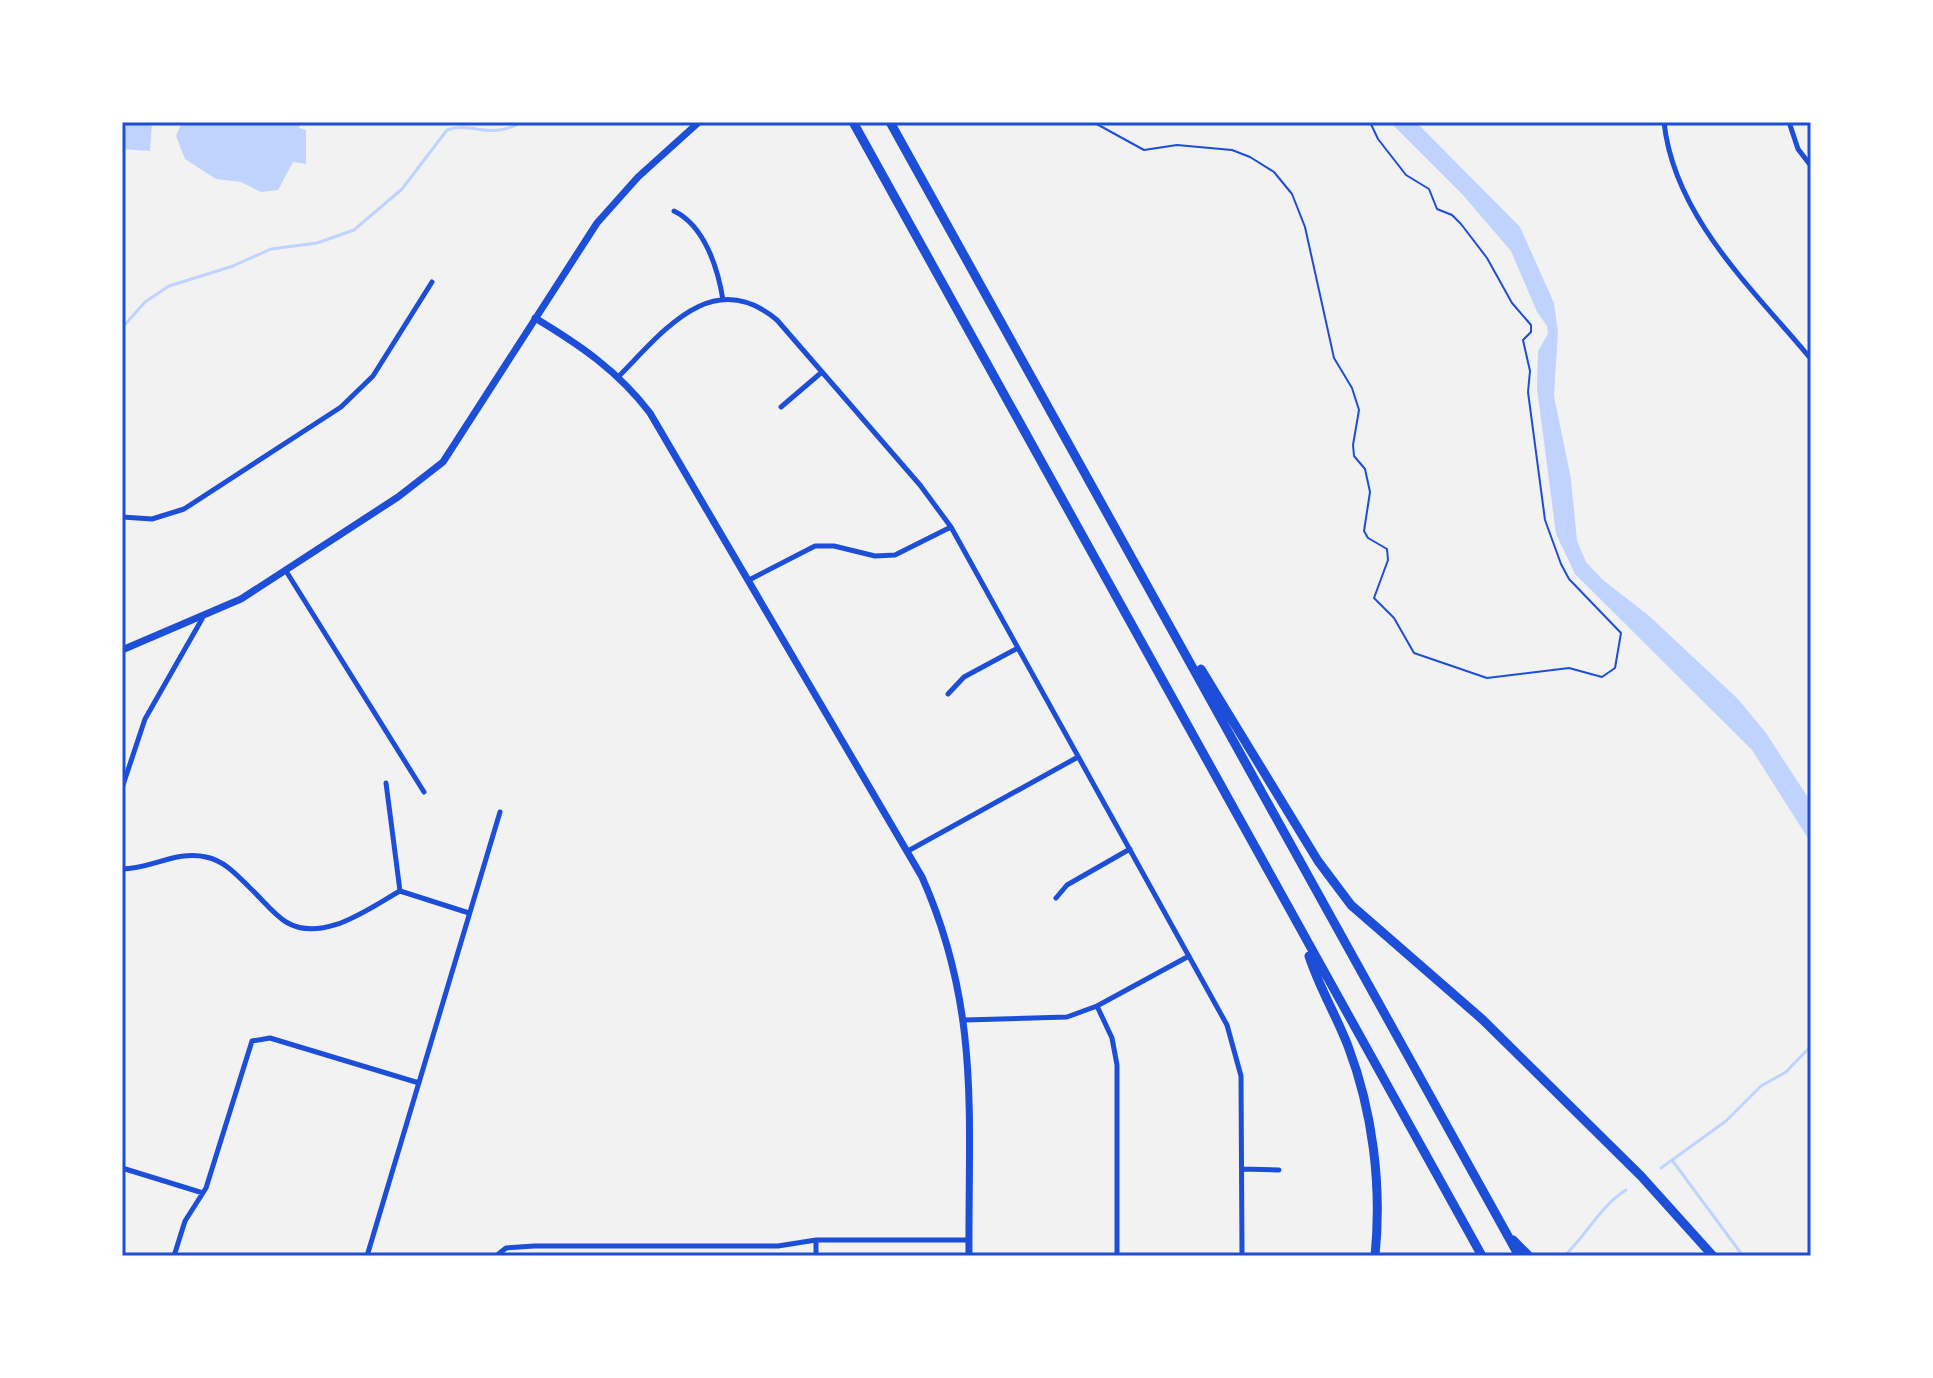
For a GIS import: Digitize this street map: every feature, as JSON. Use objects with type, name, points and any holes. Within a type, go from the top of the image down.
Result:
[{"type":"highway","points":[[853,122],[1482,1256]]},
{"type":"highway","points":[[890,122],[1519,1256]]},
{"type":"highway","points":[[1141,574],[1318,861],[1351,905],[1493,1029],[1641,1176],[1713,1256]]},
{"type":"highway","points":[[1301,934],[1320,989],[1346,1042],[1366,1108],[1377,1190],[1375,1256]]},
{"type":"highway","points":[[1505,1232],[1529,1256]]},
{"type":"main road","points":[[122,650],[202,619],[286,571],[398,497],[443,462],[603,216],[699,122]]},
{"type":"main road","points":[[535,318],[598,358],[619,376],[650,413],[908,851],[942,926],[965,1020],[969,1084],[969,1256]]},
{"type":"street","points":[[1664,122],[1672,164],[1694,212],[1811,359]]},
{"type":"street","points":[[1789,122],[1798,149],[1811,166]]},
{"type":"street","points":[[674,211],[692,225],[709,252],[723,300]]},
{"type":"street","points":[[122,517],[152,519],[184,509],[352,399],[382,364],[432,282]]},
{"type":"street","points":[[619,376],[679,317],[700,305],[723,300],[749,303],[768,313],[822,372],[920,485],[951,527],[1227,1025],[1238,1058],[1242,1093],[1242,1256]]},
{"type":"street","points":[[781,407],[822,372]]},
{"type":"street","points":[[749,580],[815,546],[834,546],[875,556],[895,555],[951,527]]},
{"type":"street","points":[[286,571],[424,792]]},
{"type":"street","points":[[122,788],[145,719],[202,619]]},
{"type":"street","points":[[948,694],[964,677],[1018,648]]},
{"type":"street","points":[[908,851],[1078,757]]},
{"type":"street","points":[[386,783],[400,891]]},
{"type":"street","points":[[367,1256],[500,812]]},
{"type":"street","points":[[1056,898],[1067,885],[1130,849]]},
{"type":"street","points":[[122,869],[186,855],[217,860],[235,872],[277,915],[296,926],[307,928],[335,925],[400,891],[469,913]]},
{"type":"street","points":[[965,1020],[1051,1019],[1097,1006],[1189,956]]},
{"type":"street","points":[[1097,1006],[1112,1038],[1117,1065],[1117,1256]]},
{"type":"street","points":[[174,1256],[185,1221],[203,1193],[248,1048],[255,1039],[270,1038],[419,1083]]},
{"type":"street","points":[[122,1168],[203,1193]]},
{"type":"street","points":[[1242,1169],[1279,1170]]},
{"type":"street","points":[[816,1240],[816,1256]]},
{"type":"street","points":[[496,1256],[506,1248],[534,1246],[778,1246],[816,1240],[968,1240]]},
{"type":"path","points":[[1093,122],[1144,150],[1177,145],[1232,150],[1274,172],[1292,194],[1305,227],[1334,358],[1352,388],[1359,410],[1354,456],[1365,469],[1370,492],[1364,531],[1368,538],[1387,549],[1388,560],[1374,598],[1394,618],[1414,653],[1487,678],[1569,668],[1602,677],[1615,668],[1621,633],[1565,572],[1545,520],[1528,392],[1530,371],[1523,344],[1531,332],[1531,325],[1512,303],[1487,258],[1461,224],[1452,215],[1437,209],[1429,189],[1406,175],[1378,139],[1370,122]]},
{"type":"water","points":[[127,122],[152,122],[150,151],[122,149]]},
{"type":"water","points":[[182,122],[300,122],[299,128],[306,130],[306,164],[293,162],[278,190],[261,192],[241,182],[216,179],[185,159],[176,136]]},
{"type":"water","points":[[1390,122],[1416,122],[1520,227],[1554,303],[1558,332],[1554,396],[1571,479],[1577,541],[1586,562],[1738,699],[1766,733],[1811,802],[1811,843],[1752,750],[1575,574],[1556,534],[1537,388],[1538,351],[1548,334],[1547,326],[1537,312],[1511,251],[1463,195]]},
{"type":"waterway","points":[[122,328],[145,302],[169,286],[233,266],[271,249],[317,243],[354,230],[402,189],[447,130],[500,130],[522,122]]},
{"type":"waterway","points":[[1661,1168],[1726,1121],[1761,1086],[1786,1072],[1811,1046]]},
{"type":"waterway","points":[[1672,1160],[1743,1256]]},
{"type":"waterway","points":[[1564,1256],[1608,1205],[1626,1190]]}]
